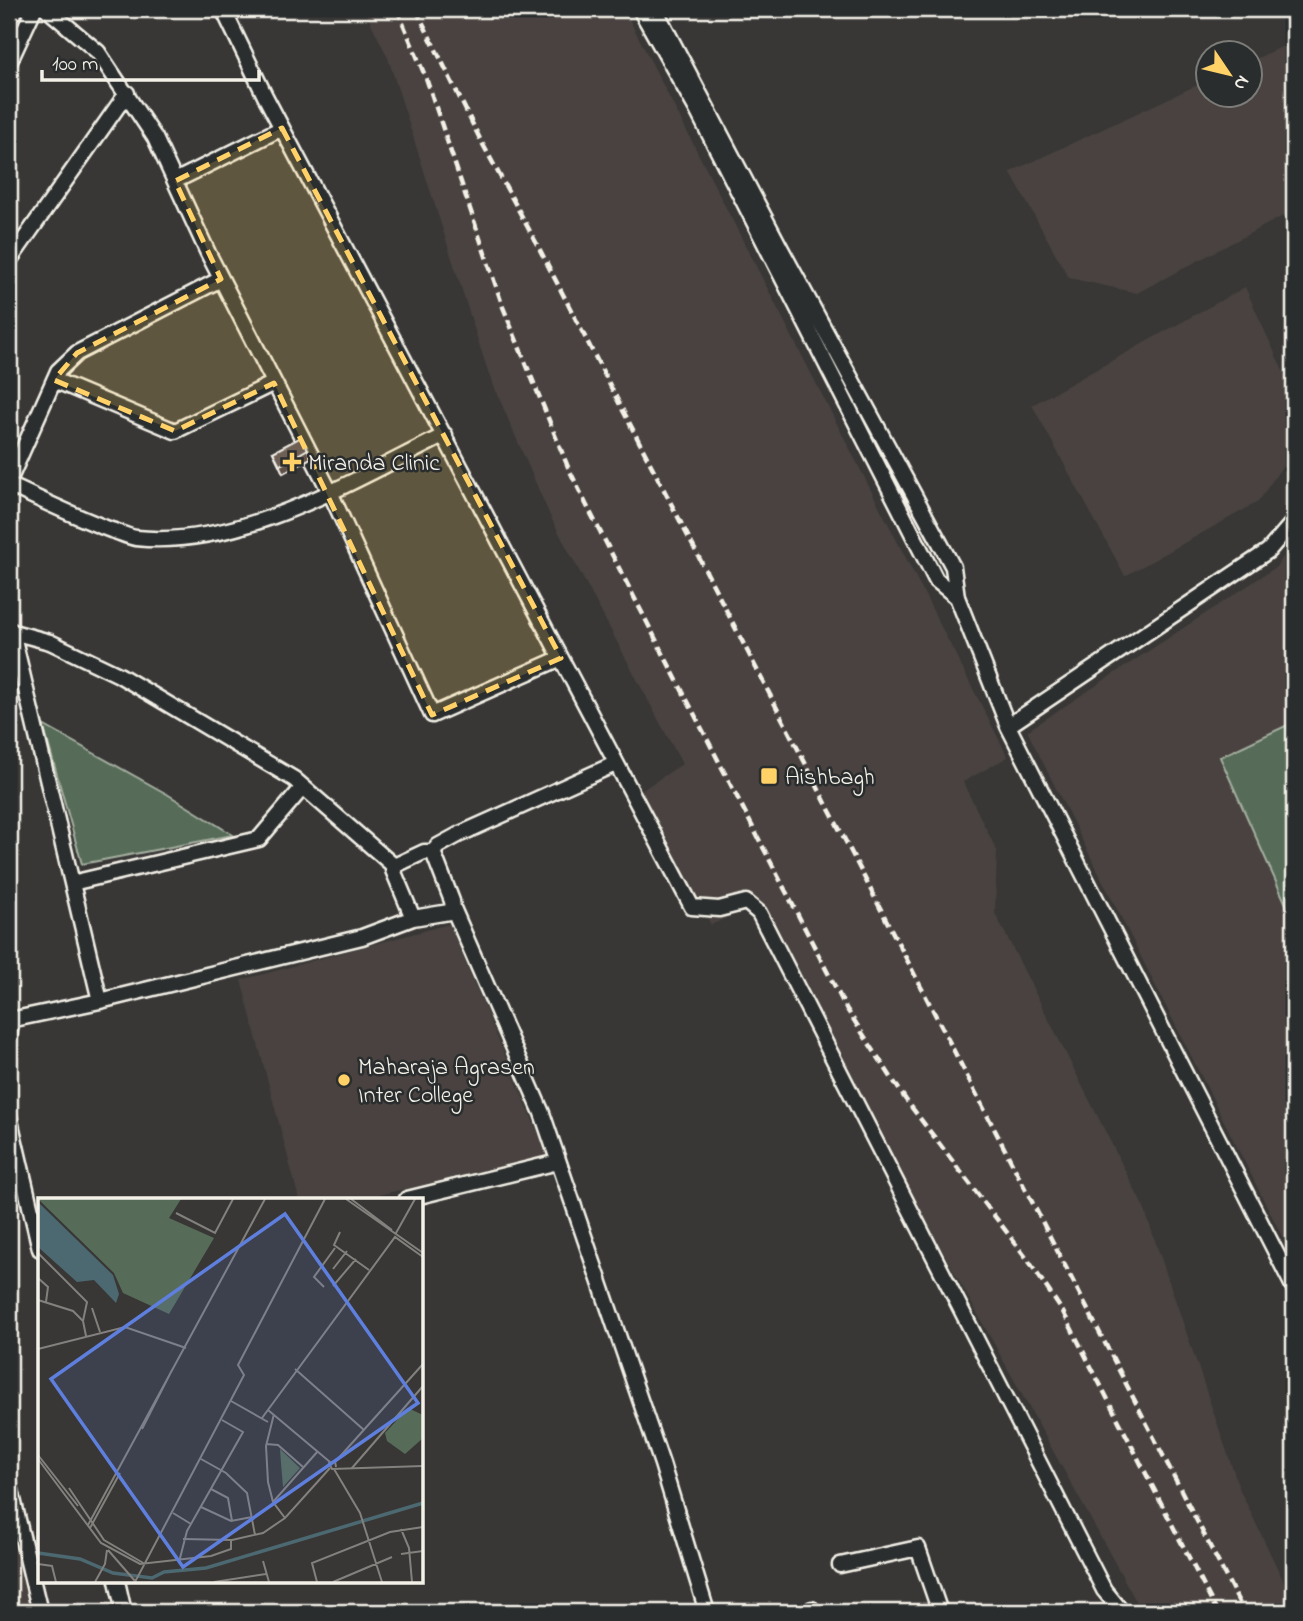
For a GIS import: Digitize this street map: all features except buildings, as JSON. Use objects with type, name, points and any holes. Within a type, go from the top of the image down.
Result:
[{"type":"street","points":[[9,63],[34,9]]},
{"type":"street","points":[[47,9],[98,52],[155,138],[221,279],[330,492],[432,715],[561,658]]},
{"type":"street","points":[[223,9],[282,128],[692,907],[719,909],[746,902],[759,913],[1104,1590],[1122,1612]]},
{"type":"street","points":[[640,9],[695,108],[936,580],[957,597]]},
{"type":"street","points":[[655,9],[953,568],[957,597],[1008,726],[1294,1288]]},
{"type":"street","points":[[9,261],[127,93]]},
{"type":"street","points":[[175,181],[282,128]]},
{"type":"street","points":[[221,279],[77,353],[58,371],[9,483],[81,519],[135,538],[180,537],[230,530],[297,508],[445,435]]},
{"type":"street","points":[[54,380],[175,431],[274,383]]},
{"type":"street","points":[[1008,726],[1268,551],[1294,521]]},
{"type":"street","points":[[100,1001],[10,631],[50,642],[119,675],[295,779],[394,866]]},
{"type":"street","points":[[433,852],[438,846],[460,834],[615,764]]},
{"type":"street","points":[[72,883],[259,839],[303,787]]},
{"type":"street","points":[[413,918],[393,870],[394,866],[424,852],[433,852]]},
{"type":"street","points":[[433,852],[453,908],[542,1113],[662,1464],[708,1612]]},
{"type":"street","points":[[9,1035],[9,1018],[100,1001],[362,937],[413,918],[449,912],[453,908]]},
{"type":"street","points":[[9,1116],[38,1240]]},
{"type":"street","points":[[411,1198],[558,1162]]},
{"type":"street","points":[[9,1482],[40,1612]]},
{"type":"street","points":[[841,1565],[918,1548],[940,1612]]},
{"type":"street","points":[[117,1582],[124,1612]]},
{"type":"highlighted area","points":[[282,128],[561,658],[432,715],[274,383],[175,431],[54,380],[77,353],[221,279],[175,181]]},
{"type":"shaded area","points":[[364,9],[624,9],[1008,757],[963,782],[997,851],[995,913],[1144,1208],[1240,1490],[1294,1603],[1294,1612],[1142,1612],[919,1208],[760,903],[711,925],[639,792],[682,764],[550,516],[489,375],[388,58]]},
{"type":"shaded area","points":[[1294,41],[1294,210],[1137,293],[1069,278],[1010,172],[1194,87],[1194,108],[1264,108],[1264,55]]},
{"type":"shaded area","points":[[1245,287],[1294,395],[1294,449],[1258,502],[1125,576],[1032,405]]},
{"type":"shaded area","points":[[1294,542],[1294,722],[1220,757],[1294,922],[1294,1260],[1027,731],[1276,567]]},
{"type":"shaded area","points":[[449,924],[548,1156],[365,1198],[299,1198],[241,980]]},
{"type":"shaded area","points":[[9,1516],[32,1612],[9,1612]]},
{"type":"green space","points":[[1294,722],[1294,922],[1220,757]]},
{"type":"green space","points":[[43,725],[167,794],[233,835],[82,864]]},
{"type":"railway","points":[[397,9],[426,78],[503,307],[568,467],[586,504],[846,1008],[906,1100],[1028,1260],[1063,1312],[1217,1612]]},
{"type":"railway","points":[[416,9],[480,139],[539,248],[1244,1612]]},
{"type":"place","name":"Miranda Clinic","points":[[292,462]]},
{"type":"place","name":"Aishbagh","points":[[769,776]]},
{"type":"place","name":"Maharaja Agrasen Inter College","points":[[344,1080]]}]
